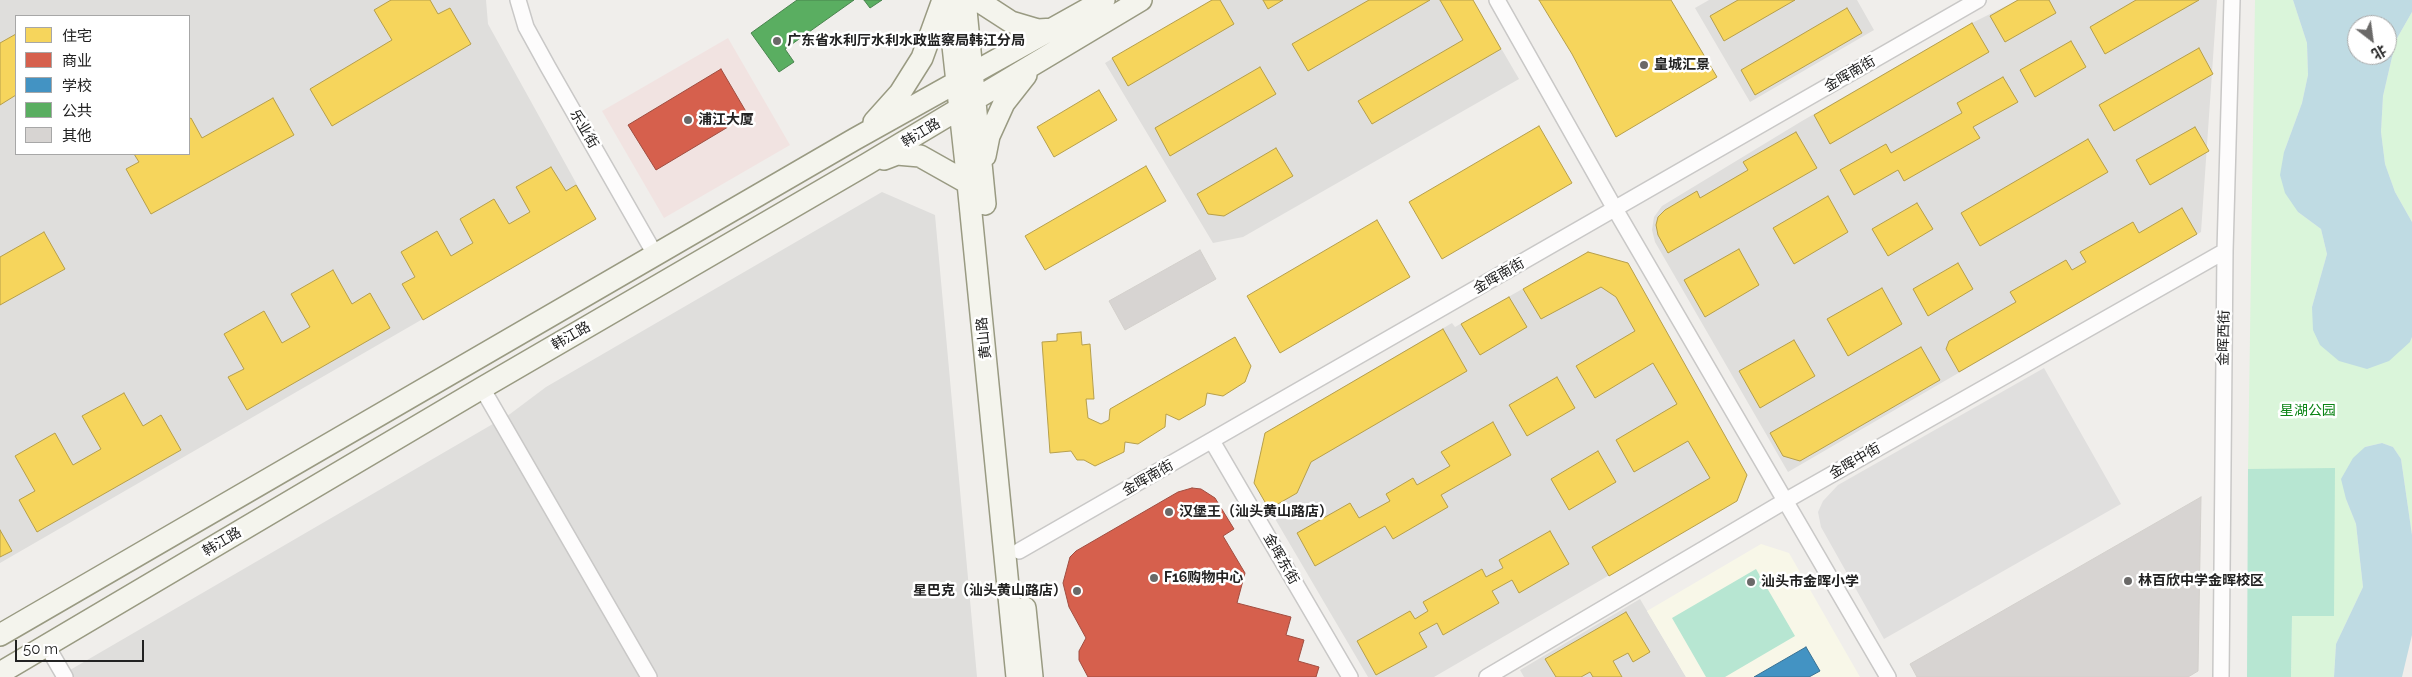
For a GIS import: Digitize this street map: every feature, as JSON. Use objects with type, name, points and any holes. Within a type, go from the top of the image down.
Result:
[{"type":"street","name":"乐业街","points":[[518,0],[526,27],[656,256]]},
{"type":"street","points":[[854,139],[878,119],[900,93],[922,58],[943,0]]},
{"type":"street","name":"黄山路","points":[[948,0],[964,79],[1032,677]]},
{"type":"street","name":"黄山路","points":[[964,79],[965,0]]},
{"type":"street","points":[[977,0],[1011,22],[1038,30],[1055,29]]},
{"type":"street","name":"韩江路","points":[[0,636],[656,256],[854,139],[1055,29],[1104,0]]},
{"type":"street","name":"韩江路","points":[[0,672],[867,164],[1141,0]]},
{"type":"street","points":[[1498,0],[1615,209],[1888,677]]},
{"type":"street","name":"金晖南街","points":[[1019,551],[1978,0]]},
{"type":"street","name":"金晖西街","points":[[2221,677],[2225,251],[2232,0]]},
{"type":"street","points":[[867,164],[897,154],[920,156],[975,177],[989,136],[1004,103],[1033,65]]},
{"type":"street","name":"黄山路","points":[[975,177],[1017,677]]},
{"type":"street","name":"金晖中街","points":[[1487,677],[1785,501],[2225,251]]},
{"type":"street","points":[[482,388],[649,677]]},
{"type":"street","name":"金晖东街","points":[[1212,441],[1350,677]]},
{"type":"street","points":[[47,646],[65,677]]},
{"type":"shaded area","points":[[0,0],[486,0],[488,24],[596,219],[0,563]]},
{"type":"shaded area","points":[[1212,0],[1473,0],[1519,79],[1243,237],[1213,243],[1105,63]]},
{"type":"shaded area","points":[[1709,0],[1857,0],[1874,30],[1750,102],[1695,8]]},
{"type":"shaded area","points":[[2018,0],[2217,0],[2201,232],[1788,472],[1655,242],[1652,230],[1654,217],[1662,206],[1802,121],[1972,23]]},
{"type":"shaded area","points":[[728,38],[790,145],[664,218],[602,111]]},
{"type":"shaded area","points":[[882,192],[935,215],[977,677],[58,677],[510,414],[546,387]]},
{"type":"shaded area","points":[[1588,252],[1628,263],[1747,475],[1737,501],[1434,677],[1368,677],[1254,483],[1265,433],[1452,323],[1455,327]]},
{"type":"shaded area","points":[[2044,368],[2121,504],[1884,639],[1821,527],[1818,512],[1823,501],[1838,485]]},
{"type":"shaded area","name":"汕头市金晖小学","points":[[1761,544],[1789,553],[1860,677],[1686,677],[1647,611]]},
{"type":"shaded area","points":[[1640,599],[1686,677],[1524,677],[1520,670]]},
{"type":"green space","name":"星湖公园","points":[[2255,0],[2293,0],[2307,43],[2308,75],[2302,103],[2284,152],[2298,212],[2321,229],[2327,254],[2312,307],[2410,342],[2412,337],[2412,535],[2401,459],[2393,447],[2382,443],[2365,447],[2346,499],[2356,524],[2363,587],[2336,644],[2334,677],[2291,677],[2292,616],[2334,616],[2248,469]]},
{"type":"green space","points":[[2412,12],[2412,222],[2395,192],[2385,164],[2381,132],[2383,96],[2390,65],[2397,65],[2397,38]]},
{"type":"green space","points":[[2335,468],[2334,616],[2292,616],[2291,677],[2247,677],[2248,469]]},
{"type":"green space","points":[[1756,569],[1795,636],[1725,677],[1706,677],[1672,618]]},
{"type":"water","points":[[2293,0],[2412,0],[2412,12],[2397,38],[2397,15],[2347,15],[2347,65],[2390,65],[2383,96],[2381,132],[2385,164],[2395,192],[2412,222],[2412,337],[2410,342],[2389,361],[2367,369],[2339,361],[2320,345],[2313,330],[2312,307],[2327,254],[2321,229],[2298,212],[2285,193],[2280,175],[2284,152],[2302,103],[2308,75],[2307,43]]},
{"type":"water","points":[[2382,443],[2393,447],[2401,459],[2412,535],[2412,635],[2402,677],[2334,677],[2336,644],[2363,587],[2356,524],[2346,499],[2341,479],[2353,458],[2365,447]]},
{"type":"building: 住宅","points":[[391,0],[430,0],[438,14],[450,8],[471,44],[332,126],[310,89],[392,40],[374,10]]},
{"type":"building: 住宅","points":[[1212,0],[1220,0],[1234,24],[1128,86],[1112,58]]},
{"type":"building: 住宅","points":[[1263,0],[1283,0],[1268,9]]},
{"type":"building: 住宅","points":[[1369,0],[1430,0],[1308,71],[1292,44]]},
{"type":"building: 住宅","points":[[1440,0],[1473,0],[1501,49],[1372,124],[1358,101],[1463,40]]},
{"type":"building: 住宅","name":"皇城汇景","points":[[1539,0],[1671,0],[1717,77],[1616,137],[1572,54]]},
{"type":"building: 住宅","points":[[1738,0],[1795,0],[1724,41],[1710,16]]},
{"type":"building: 住宅","points":[[2018,0],[2049,0],[2056,13],[2005,42],[1990,16]]},
{"type":"building: 住宅","points":[[2136,0],[2199,0],[2105,54],[2090,27]]},
{"type":"building: 住宅","points":[[1847,8],[1862,33],[1755,95],[1741,70]]},
{"type":"building: 住宅","points":[[1972,23],[1989,52],[1830,144],[1814,115]]},
{"type":"building: 住宅","points":[[15,35],[15,96],[0,105],[0,43]]},
{"type":"building: 住宅","points":[[2071,41],[2086,67],[2035,97],[2020,70]]},
{"type":"building: 住宅","points":[[2199,48],[2213,74],[2114,131],[2099,105]]},
{"type":"building: 住宅","points":[[1260,67],[1276,94],[1170,156],[1155,128]]},
{"type":"building: 住宅","points":[[2003,77],[2018,102],[1973,127],[1980,138],[1904,181],[1898,170],[1854,195],[1840,170],[1886,144],[1891,153],[1962,113],[1957,103]]},
{"type":"building: 住宅","points":[[1099,90],[1117,120],[1054,157],[1037,127]]},
{"type":"building: 住宅","points":[[273,98],[294,135],[151,214],[126,169],[139,162],[135,155],[190,155],[191,118],[202,138]]},
{"type":"building: 住宅","points":[[1539,126],[1572,183],[1442,259],[1409,202]]},
{"type":"building: 住宅","points":[[2195,127],[2209,151],[2150,185],[2136,160]]},
{"type":"building: 住宅","points":[[1796,132],[1817,168],[1668,253],[1658,235],[1656,225],[1658,217],[1665,210],[1697,191],[1700,198],[1748,170],[1743,162]]},
{"type":"building: 住宅","points":[[2088,139],[2108,172],[1980,246],[1961,213]]},
{"type":"building: 住宅","points":[[1276,148],[1293,176],[1224,216],[1208,214],[1197,194]]},
{"type":"building: 住宅","points":[[1146,166],[1166,201],[1045,270],[1025,236]]},
{"type":"building: 住宅","points":[[551,167],[566,191],[576,185],[596,219],[423,320],[402,284],[415,277],[401,252],[437,231],[451,256],[473,243],[460,219],[494,199],[509,224],[530,212],[516,187]]},
{"type":"building: 住宅","points":[[1828,196],[1848,232],[1794,264],[1773,228]]},
{"type":"building: 住宅","points":[[1917,203],[1933,229],[1888,256],[1872,229]]},
{"type":"building: 住宅","points":[[2182,208],[2197,234],[1959,372],[1946,349],[1949,341],[2016,302],[2010,292],[2066,260],[2072,270],[2086,262],[2080,252],[2133,222],[2139,233]]},
{"type":"building: 住宅","points":[[1377,220],[1410,277],[1280,353],[1247,296]]},
{"type":"building: 住宅","points":[[44,232],[65,269],[0,305],[0,257]]},
{"type":"building: 住宅","points":[[1739,249],[1759,285],[1705,317],[1684,280]]},
{"type":"building: 住宅","points":[[1588,252],[1628,263],[1747,475],[1737,501],[1609,576],[1592,547],[1710,478],[1688,441],[1634,472],[1616,440],[1677,404],[1653,363],[1595,398],[1576,366],[1635,331],[1616,297],[1601,287],[1541,319],[1523,289]]},
{"type":"building: 住宅","points":[[1958,263],[1973,289],[1928,316],[1913,289]]},
{"type":"building: 住宅","points":[[333,270],[352,304],[370,293],[390,328],[247,410],[228,377],[244,369],[224,334],[264,311],[282,343],[310,327],[291,294]]},
{"type":"building: 住宅","points":[[1882,288],[1902,324],[1848,356],[1827,319]]},
{"type":"building: 住宅","points":[[1509,297],[1527,327],[1480,355],[1461,324]]},
{"type":"building: 住宅","points":[[1443,329],[1467,371],[1311,462],[1297,493],[1269,509],[1254,483],[1265,433]]},
{"type":"building: 住宅","points":[[1081,332],[1082,345],[1090,344],[1094,399],[1086,399],[1088,418],[1101,424],[1109,420],[1110,409],[1235,337],[1251,366],[1245,382],[1223,396],[1207,393],[1205,405],[1179,420],[1166,414],[1165,427],[1138,444],[1125,442],[1124,452],[1095,466],[1084,460],[1077,460],[1071,451],[1050,453],[1042,342],[1057,341],[1057,334]]},
{"type":"building: 住宅","points":[[1794,340],[1815,376],[1760,408],[1739,371]]},
{"type":"building: 住宅","points":[[1921,347],[1940,380],[1800,461],[1783,456],[1770,433]]},
{"type":"building: 住宅","points":[[1557,377],[1575,408],[1527,436],[1509,405]]},
{"type":"building: 住宅","points":[[124,393],[143,426],[161,415],[181,450],[37,532],[19,500],[35,491],[15,456],[55,433],[73,465],[101,449],[82,416]]},
{"type":"building: 住宅","points":[[1493,422],[1511,455],[1441,495],[1448,507],[1393,539],[1385,526],[1315,566],[1297,533],[1350,503],[1359,518],[1390,501],[1386,494],[1413,478],[1417,485],[1450,466],[1441,452]]},
{"type":"building: 住宅","points":[[1598,451],[1616,482],[1569,510],[1551,479]]},
{"type":"building: 住宅","points":[[0,530],[12,551],[0,557]]},
{"type":"building: 住宅","points":[[1550,531],[1569,564],[1519,593],[1512,580],[1492,591],[1499,603],[1443,635],[1437,623],[1419,633],[1427,647],[1376,675],[1357,641],[1410,611],[1415,619],[1428,611],[1423,602],[1482,569],[1486,577],[1503,568],[1499,560]]},
{"type":"building: 住宅","points":[[1626,612],[1650,652],[1633,662],[1628,653],[1613,661],[1622,677],[1593,677],[1590,672],[1581,677],[1556,677],[1545,659]]},
{"type":"building: 商业","name":"浦江大厦","points":[[721,69],[748,115],[656,170],[628,125]]},
{"type":"building: 商业","name":"F16购物中心","points":[[1192,488],[1201,489],[1215,498],[1234,529],[1223,536],[1245,573],[1237,603],[1291,617],[1286,635],[1304,640],[1298,661],[1319,667],[1316,677],[1088,677],[1079,660],[1079,651],[1086,638],[1069,607],[1063,583],[1070,557],[1076,551],[1178,492]]},
{"type":"building: 学校","points":[[1806,647],[1820,671],[1809,677],[1754,677]]},
{"type":"building: 公共","name":"广东省水利厅水利水政监察局韩江分局","points":[[797,0],[854,0],[785,49],[794,62],[779,72],[751,33]]},
{"type":"building: 公共","name":"广东省水利厅水利水政监察局韩江分局","points":[[864,0],[882,0],[870,8]]},
{"type":"building: 其他","points":[[1200,250],[1216,279],[1125,330],[1109,301]]},
{"type":"building: 其他","name":"林百欣中学金晖校区","points":[[2201,497],[2198,671],[2188,677],[1917,677],[1910,664]]},
{"type":"place","name":"广东省水利厅水利水政监察局韩江分局","points":[[777,41]]},
{"type":"place","name":"皇城汇景","points":[[1644,65]]},
{"type":"place","name":"浦江大厦","points":[[688,120]]},
{"type":"place","name":"汉堡王（汕头黄山路店）","points":[[1169,512]]},
{"type":"place","name":"F16购物中心","points":[[1154,578]]},
{"type":"place","name":"林百欣中学金晖校区","points":[[2128,581]]},
{"type":"place","name":"汕头市金晖小学","points":[[1751,582]]},
{"type":"place","name":"星巴克（汕头黄山路店）","points":[[1077,591]]}]
